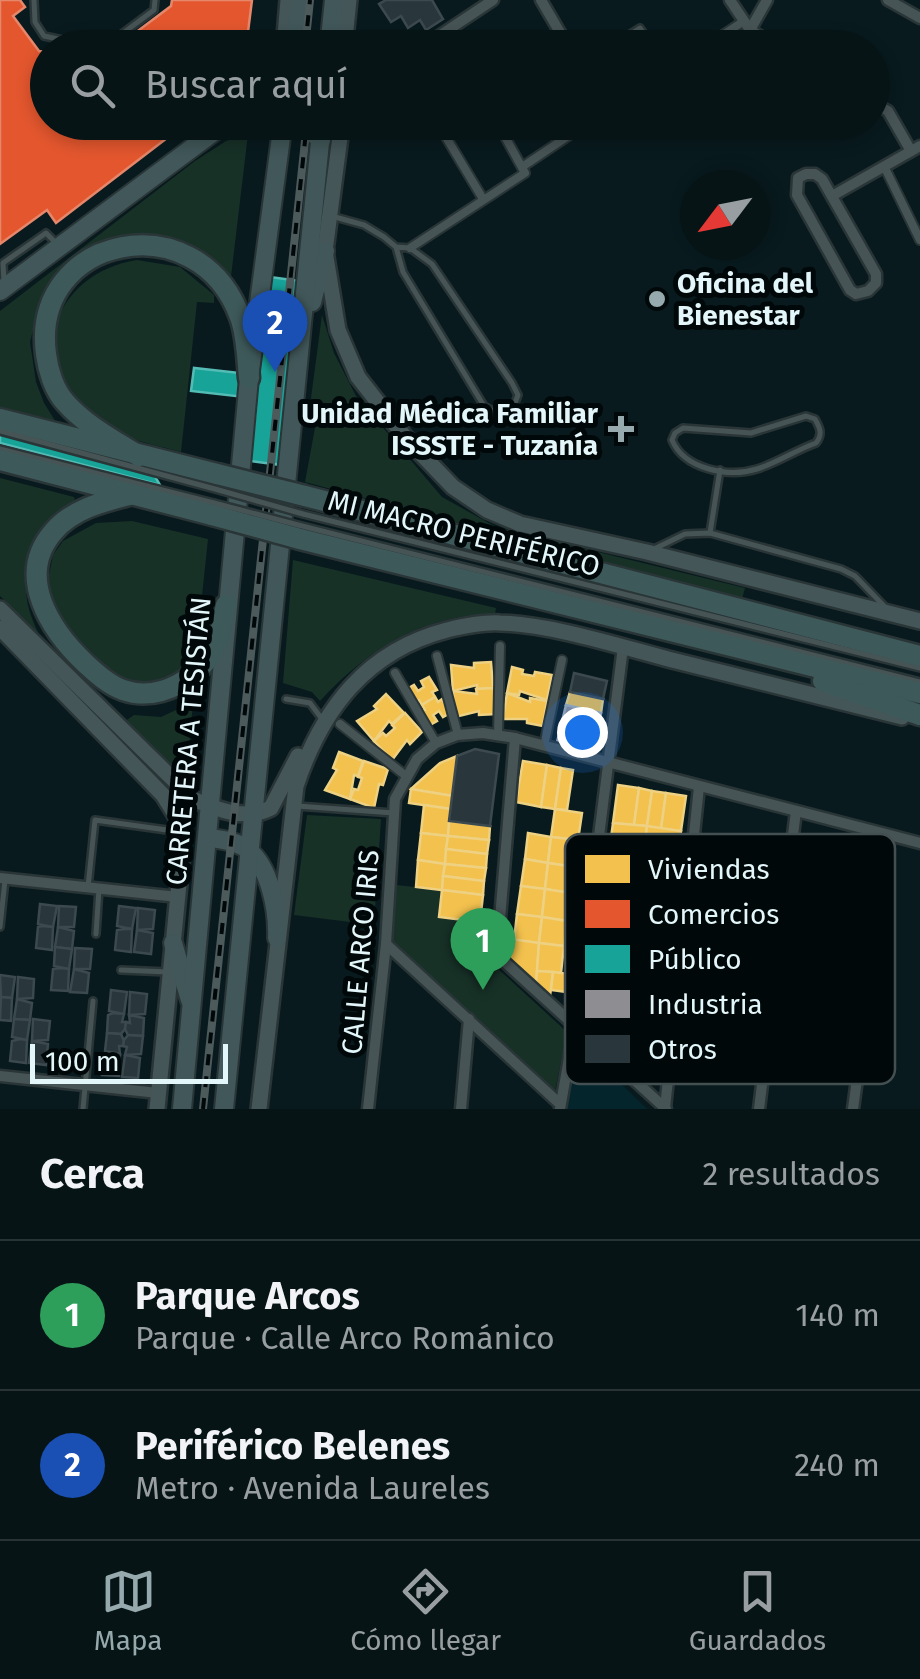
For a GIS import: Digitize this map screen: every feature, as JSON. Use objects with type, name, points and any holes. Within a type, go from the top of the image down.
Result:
[{"type":"highway","points":[[139,456],[62,400],[48,369],[44,334],[51,304],[66,280],[85,262],[108,249],[132,245],[167,247],[190,256],[218,277],[234,301],[242,322],[249,378]]},
{"type":"highway","points":[[0,419],[304,505],[920,656]]},
{"type":"highway","points":[[0,460],[128,495],[213,509],[707,641],[920,693]]},
{"type":"highway","points":[[128,495],[76,513],[45,542],[38,570],[39,599],[56,634],[110,684],[124,691],[153,692],[169,689],[192,676],[204,663],[216,642],[226,605]]},
{"type":"highway","points":[[849,638],[920,640]]},
{"type":"highway","points":[[707,641],[920,718]]},
{"type":"main road","points":[[286,30],[288,0]]},
{"type":"main road","points":[[297,30],[301,0]]},
{"type":"main road","points":[[332,30],[334,0]]},
{"type":"main road","points":[[346,30],[350,0]]},
{"type":"main road","points":[[3,289],[207,140]]},
{"type":"main road","name":"CARRETERA A TESISTÁN","points":[[182,1109],[249,378],[281,140]]},
{"type":"main road","points":[[224,1109],[321,140]]},
{"type":"main road","points":[[300,342],[325,250],[340,140]]},
{"type":"main road","points":[[325,250],[332,307],[345,351],[358,376],[405,437],[452,486],[487,510],[520,524],[647,552],[920,622]]},
{"type":"main road","points":[[0,610],[193,799],[211,807],[254,814],[271,808],[304,743],[327,725]]},
{"type":"main road","points":[[259,1109],[296,786],[340,696],[363,672],[408,644],[458,628],[500,622],[623,647],[920,718]]},
{"type":"main road","points":[[0,628],[176,813],[182,833],[158,1101]]},
{"type":"main road","points":[[208,838],[249,850],[273,899],[277,938]]},
{"type":"main road","points":[[173,943],[192,1006]]},
{"type":"street","points":[[448,30],[494,0]]},
{"type":"street","points":[[541,0],[558,30]]},
{"type":"street","points":[[730,0],[754,30]]},
{"type":"street","points":[[738,30],[747,25],[767,0]]},
{"type":"street","points":[[888,0],[920,18]]},
{"type":"street","points":[[832,196],[915,149],[890,114]]},
{"type":"street","points":[[448,140],[484,199]]},
{"type":"street","points":[[507,140],[523,170]]},
{"type":"street","points":[[410,248],[564,140]]},
{"type":"street","points":[[884,166],[920,240]]},
{"type":"street","points":[[815,174],[832,196],[876,274],[876,283],[868,291],[856,294],[850,290],[796,195],[798,178],[815,174]]},
{"type":"street","points":[[498,735],[500,646]]},
{"type":"street","points":[[600,834],[623,647]]},
{"type":"street","points":[[437,656],[458,735]]},
{"type":"street","points":[[544,746],[562,660]]},
{"type":"street","points":[[395,673],[436,743]]},
{"type":"street","points":[[327,725],[406,776],[436,743],[458,735],[498,735],[882,834]]},
{"type":"street","points":[[515,738],[497,955],[565,1017]]},
{"type":"street","name":"CALLE ARCO IRIS","points":[[368,1109],[386,944],[395,798],[406,776]]},
{"type":"street","points":[[694,834],[700,788]]},
{"type":"street","points":[[793,834],[796,812]]},
{"type":"street","points":[[895,837],[920,844]]},
{"type":"street","points":[[2,878],[178,897]]},
{"type":"street","points":[[386,944],[560,1107]]},
{"type":"street","points":[[462,1109],[469,1019]]},
{"type":"street","points":[[0,1076],[85,1085],[158,1101]]},
{"type":"street","points":[[560,1107],[565,1080]]},
{"type":"street","points":[[637,1084],[661,1107]]},
{"type":"street","points":[[760,1109],[763,1084]]},
{"type":"street","points":[[853,1109],[856,1084]]},
{"type":"lane","points":[[34,0],[41,30]]},
{"type":"lane","points":[[126,30],[154,10],[155,0]]},
{"type":"lane","points":[[329,216],[364,224],[396,247],[410,248],[432,264],[512,382],[518,395],[513,408],[496,414],[484,406],[403,272],[396,247]]},
{"type":"lane","points":[[806,416],[815,419],[820,428],[816,443],[758,469],[720,470],[697,466],[683,458],[672,440],[675,433],[683,428],[751,433],[806,416]]},
{"type":"lane","points":[[0,431],[216,482]]},
{"type":"lane","points":[[0,449],[213,509]]},
{"type":"lane","points":[[710,533],[720,470]]},
{"type":"lane","name":"MI MACRO PERIFÉRICO","points":[[304,505],[920,668]]},
{"type":"lane","name":"MI MACRO PERIFÉRICO","points":[[301,532],[920,682]]},
{"type":"lane","points":[[647,552],[684,534],[710,533],[841,569],[855,576],[895,615]]},
{"type":"lane","points":[[286,699],[310,703],[327,725]]},
{"type":"lane","points":[[292,806],[394,812]]},
{"type":"lane","points":[[96,934],[95,820],[182,833]]},
{"type":"lane","points":[[0,927],[2,878]]},
{"type":"lane","points":[[121,970],[170,972]]},
{"type":"lane","points":[[83,1109],[93,1001]]},
{"type":"shaded area","points":[[571,1084],[621,1084],[647,1109],[565,1109]]},
{"type":"green space","points":[[247,140],[230,285],[198,252],[178,242],[149,237],[52,283],[40,303],[30,342],[36,382],[59,427],[0,412],[0,311],[226,141]]},
{"type":"green space","points":[[137,260],[180,267],[214,295],[214,303],[197,302],[181,452],[102,426],[71,398],[58,374],[53,349],[56,325],[67,302],[84,283],[108,268]]},
{"type":"green space","points":[[322,315],[334,353],[356,396],[442,497],[496,527],[745,588],[742,599],[305,482],[317,417],[311,398]]},
{"type":"green space","points":[[0,478],[74,497],[76,504],[40,551],[27,579],[26,596],[40,636],[0,596]]},
{"type":"green space","points":[[132,521],[208,539],[196,653],[182,668],[153,683],[120,681],[59,629],[46,590],[53,555],[63,541],[96,523]]},
{"type":"green space","points":[[293,560],[496,608],[495,614],[444,620],[398,638],[357,666],[320,701],[312,692],[283,683]]},
{"type":"green space","points":[[193,702],[186,784],[124,722],[134,715],[161,717]]},
{"type":"green space","points":[[307,815],[381,819],[374,925],[294,915]]},
{"type":"green space","points":[[396,885],[442,890],[439,917],[480,922],[481,946],[496,967],[565,1030],[555,1091],[392,943]]},
{"type":"building: Viviendas","points":[[491,662],[493,688],[477,689],[477,685],[453,691],[451,665],[474,668],[474,663]]},
{"type":"building: Viviendas","points":[[512,667],[523,670],[522,674],[552,675],[547,700],[520,691],[519,695],[507,693]]},
{"type":"building: Viviendas","points":[[429,677],[437,690],[432,692],[435,697],[422,705],[419,700],[415,703],[407,689],[414,685],[418,691],[424,687],[421,681]]},
{"type":"building: Viviendas","points":[[494,688],[496,714],[479,715],[479,711],[455,717],[453,691],[477,694],[476,689]]},
{"type":"building: Viviendas","points":[[570,692],[603,699],[601,713],[566,705]]},
{"type":"building: Viviendas","points":[[507,693],[530,702],[530,698],[547,701],[543,726],[527,723],[527,719],[503,719]]},
{"type":"building: Viviendas","points":[[386,694],[404,713],[392,724],[389,721],[374,741],[357,721],[377,709],[374,706]]},
{"type":"building: Viviendas","points":[[435,697],[438,702],[442,699],[450,713],[443,717],[439,711],[433,715],[437,721],[428,726],[420,712],[425,710],[422,705]]},
{"type":"building: Viviendas","points":[[405,713],[422,732],[410,744],[407,740],[392,760],[374,741],[395,728],[392,725]]},
{"type":"building: Viviendas","points":[[339,752],[363,761],[358,776],[354,775],[350,799],[325,790],[337,770],[333,768]]},
{"type":"building: Viviendas","points":[[457,756],[453,796],[411,789],[440,763]]},
{"type":"building: Viviendas","points":[[364,761],[388,769],[383,785],[379,784],[374,808],[350,799],[354,789],[358,790]]},
{"type":"building: Viviendas","points":[[523,761],[547,765],[541,807],[516,802]]},
{"type":"building: Viviendas","points":[[547,765],[561,768],[555,809],[541,807]]},
{"type":"building: Viviendas","points":[[561,768],[573,770],[567,810],[555,809]]},
{"type":"building: Viviendas","points":[[618,785],[639,788],[634,825],[613,823]]},
{"type":"building: Viviendas","points":[[639,788],[652,791],[647,826],[634,825]]},
{"type":"building: Viviendas","points":[[411,789],[453,796],[451,809],[409,803]]},
{"type":"building: Viviendas","points":[[652,791],[666,793],[661,829],[647,826]]},
{"type":"building: Viviendas","points":[[666,793],[686,796],[681,831],[661,829]]},
{"type":"building: Viviendas","points":[[424,805],[451,809],[448,836],[421,833]]},
{"type":"building: Viviendas","points":[[555,809],[582,813],[579,834],[565,834],[565,839],[551,837]]},
{"type":"building: Viviendas","points":[[449,821],[490,826],[489,840],[448,836]]},
{"type":"building: Viviendas","points":[[613,823],[647,826],[646,834],[612,834]]},
{"type":"building: Viviendas","points":[[647,826],[681,831],[681,834],[646,834]]},
{"type":"building: Viviendas","points":[[421,833],[448,836],[445,864],[418,860]]},
{"type":"building: Viviendas","points":[[528,833],[551,837],[548,863],[525,859]]},
{"type":"building: Viviendas","points":[[448,836],[489,840],[487,854],[446,849]]},
{"type":"building: Viviendas","points":[[551,837],[565,839],[565,866],[548,863]]},
{"type":"building: Viviendas","points":[[446,849],[487,854],[486,868],[445,864]]},
{"type":"building: Viviendas","points":[[525,859],[548,863],[545,889],[521,886]]},
{"type":"building: Viviendas","points":[[418,860],[445,864],[442,890],[416,887]]},
{"type":"building: Viviendas","points":[[548,863],[565,866],[565,892],[545,889]]},
{"type":"building: Viviendas","points":[[445,864],[486,868],[484,881],[443,876]]},
{"type":"building: Viviendas","points":[[443,876],[484,881],[483,895],[442,890]]},
{"type":"building: Viviendas","points":[[521,886],[545,889],[542,917],[517,914]]},
{"type":"building: Viviendas","points":[[545,889],[565,892],[565,921],[542,917]]},
{"type":"building: Viviendas","points":[[442,890],[483,895],[480,922],[439,917]]},
{"type":"building: Viviendas","points":[[517,914],[542,917],[539,943],[514,940]]},
{"type":"building: Viviendas","points":[[542,917],[565,921],[564,946],[539,943]]},
{"type":"building: Viviendas","points":[[504,938],[539,943],[536,984],[502,954]]},
{"type":"building: Viviendas","points":[[539,943],[564,946],[561,973],[537,971]]},
{"type":"building: Viviendas","points":[[537,971],[553,972],[550,996],[536,984]]},
{"type":"building: Viviendas","points":[[553,972],[565,974],[565,992],[551,990]]},
{"type":"building: Comercios","points":[[0,0],[20,0],[25,7],[13,16],[30,39],[30,140],[164,140],[56,223],[47,210],[0,244]]},
{"type":"building: Comercios","points":[[172,0],[252,0],[248,30],[139,30],[171,6]]},
{"type":"building: Público","points":[[270,277],[300,281],[281,465],[250,461],[256,408],[244,407],[245,397],[191,391],[194,368],[248,374]]},
{"type":"building: Público","points":[[0,433],[153,473],[160,485],[0,443]]},
{"type":"building: Industria","points":[[566,705],[601,713],[595,745],[587,749],[557,742]]},
{"type":"building: Otros","points":[[386,0],[432,0],[443,19],[426,30],[420,20],[408,28],[401,16],[391,22],[379,4]]},
{"type":"building: Otros","points":[[574,673],[607,681],[603,699],[570,692]]},
{"type":"building: Otros","points":[[475,749],[499,754],[490,826],[449,821],[457,756]]},
{"type":"building: Otros","points":[[40,904],[57,906],[53,927],[38,924]]},
{"type":"building: Otros","points":[[59,906],[76,907],[74,927],[58,927]]},
{"type":"building: Otros","points":[[119,906],[136,908],[132,929],[117,926]]},
{"type":"building: Otros","points":[[138,908],[155,910],[153,929],[137,930]]},
{"type":"building: Otros","points":[[38,927],[53,927],[52,950],[36,948]]},
{"type":"building: Otros","points":[[58,927],[74,931],[72,949],[55,947]]},
{"type":"building: Otros","points":[[132,929],[131,952],[115,950],[117,930]]},
{"type":"building: Otros","points":[[137,930],[153,933],[151,954],[134,952]]},
{"type":"building: Otros","points":[[55,947],[72,949],[69,969],[54,966]]},
{"type":"building: Otros","points":[[75,948],[92,949],[90,969],[74,969]]},
{"type":"building: Otros","points":[[53,969],[69,969],[68,991],[51,990]]},
{"type":"building: Otros","points":[[74,969],[89,973],[87,993],[70,992]]},
{"type":"building: Otros","points":[[0,975],[15,977],[12,998],[1,997]]},
{"type":"building: Otros","points":[[18,977],[34,979],[33,998],[17,999]]},
{"type":"building: Otros","points":[[111,990],[127,992],[124,1014],[109,1011]]},
{"type":"building: Otros","points":[[130,992],[147,994],[145,1014],[129,1015]]},
{"type":"building: Otros","points":[[1,997],[12,998],[11,1021],[0,1020]]},
{"type":"building: Otros","points":[[17,999],[32,1003],[30,1020],[14,1019]]},
{"type":"building: Otros","points":[[124,1014],[125,1029],[121,1034],[107,1033],[108,1015]]},
{"type":"building: Otros","points":[[129,1015],[144,1018],[143,1036],[128,1035],[125,1029],[126,1022],[130,1023]]},
{"type":"building: Otros","points":[[14,1019],[30,1020],[27,1040],[12,1037]]},
{"type":"building: Otros","points":[[33,1019],[50,1021],[48,1040],[32,1041]]},
{"type":"building: Otros","points":[[107,1033],[121,1034],[124,1041],[119,1046],[120,1054],[105,1051]]},
{"type":"building: Otros","points":[[128,1035],[143,1036],[141,1054],[125,1055],[127,1047],[123,1046]]},
{"type":"building: Otros","points":[[27,1040],[26,1063],[10,1061],[12,1041]]},
{"type":"building: Otros","points":[[32,1041],[48,1044],[46,1065],[29,1063]]},
{"type":"building: Otros","points":[[120,1054],[119,1076],[102,1075],[104,1055]]},
{"type":"building: Otros","points":[[125,1055],[140,1058],[138,1078],[122,1077]]},
{"type":"railway","points":[[307,30],[310,0]]},
{"type":"railway","points":[[203,1109],[305,140]]},
{"type":"place","name":"Oficina del Bienestar","points":[[657,299]]},
{"type":"place","name":"Periférico Belenes","points":[[275,372]]},
{"type":"place","name":"Unidad Médica Familiar ISSSTE - Tuzanía","points":[[621,429]]},
{"type":"place","name":"Parque Arcos","points":[[483,990]]}]
